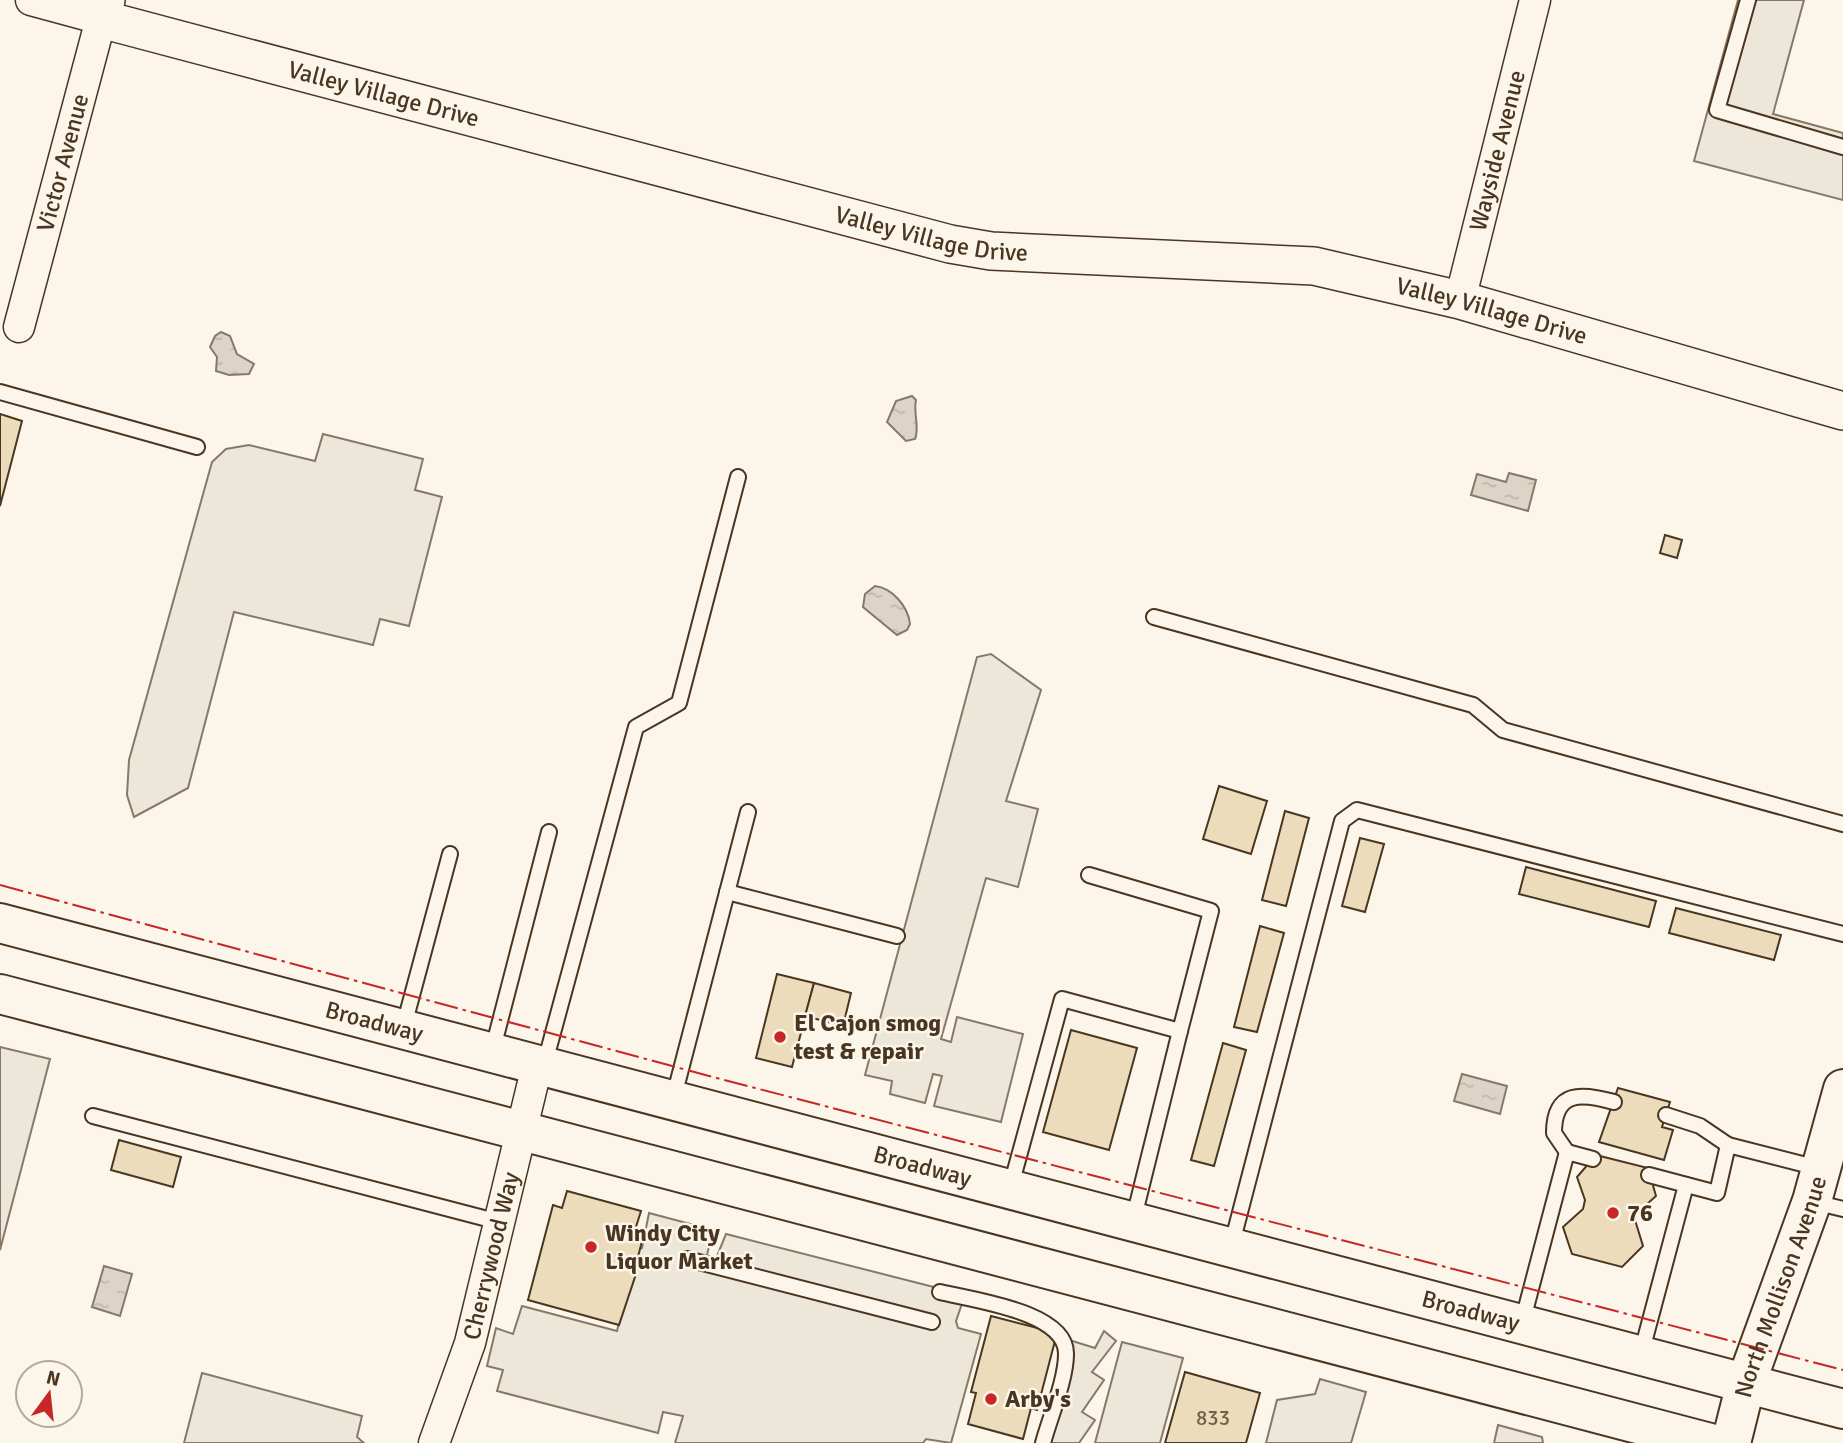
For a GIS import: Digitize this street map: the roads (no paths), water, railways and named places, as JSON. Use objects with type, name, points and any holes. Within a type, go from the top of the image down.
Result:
[{"type":"main road","name":"Broadway","points":[[0,923],[1843,1409]]},
{"type":"main road","points":[[0,993],[521,1133],[1710,1443]]},
{"type":"main road","name":"North Mollison Avenue","points":[[1731,1443],[1746,1383],[1825,1193],[1843,1089]]},
{"type":"street","name":"Valley Village Drive","points":[[31,0],[104,9],[950,244],[991,251],[1314,266],[1460,300],[1843,411]]},
{"type":"street","name":"Wayside Avenue","points":[[1460,300],[1535,0]]},
{"type":"street","name":"Victor Avenue","points":[[19,327],[104,9]]},
{"type":"street","name":"Cherrywood Way","points":[[435,1443],[470,1343],[540,1066]]},
{"type":"lane","points":[[1748,0],[1717,110],[1843,146]]},
{"type":"lane","points":[[0,392],[197,447]]},
{"type":"lane","points":[[540,1066],[636,727],[679,703],[737,477]]},
{"type":"lane","points":[[1154,617],[1473,705],[1503,730],[1843,824]]},
{"type":"lane","points":[[1231,1248],[1342,821],[1357,810],[1843,934]]},
{"type":"lane","points":[[672,1101],[748,811]]},
{"type":"lane","points":[[492,1053],[549,832]]},
{"type":"lane","points":[[403,1030],[450,854]]},
{"type":"lane","points":[[1089,875],[1211,911],[1133,1222]]},
{"type":"lane","points":[[727,892],[897,936]]},
{"type":"lane","points":[[1010,1190],[1062,999],[1180,1031]]},
{"type":"lane","points":[[1592,1159],[1567,1152],[1554,1133],[1560,1105],[1574,1096],[1614,1102]]},
{"type":"lane","points":[[1666,1115],[1700,1126],[1728,1145],[1825,1193]]},
{"type":"lane","points":[[93,1116],[499,1222]]},
{"type":"lane","points":[[1649,1174],[1717,1193],[1728,1145]]},
{"type":"lane","points":[[1522,1324],[1567,1152]]},
{"type":"lane","points":[[1641,1356],[1686,1185]]},
{"type":"lane","points":[[687,1259],[932,1322]]},
{"type":"lane","points":[[940,1292],[1036,1317],[1059,1332],[1065,1341],[1066,1356],[1044,1443]]},
{"type":"water","points":[[221,332],[230,336],[237,354],[254,364],[249,374],[229,375],[216,371],[217,357],[210,347],[215,336]]},
{"type":"water","points":[[912,396],[916,400],[916,435],[915,439],[906,441],[887,422],[896,401]]},
{"type":"water","points":[[1509,473],[1536,480],[1528,511],[1471,495],[1477,474],[1506,482]]},
{"type":"water","points":[[875,586],[893,594],[903,605],[909,617],[907,630],[897,635],[863,607],[865,594]]},
{"type":"water","points":[[1462,1074],[1507,1086],[1500,1114],[1454,1101]]},
{"type":"water","points":[[104,1266],[132,1274],[120,1316],[92,1307]]},
{"type":"place","name":"El Cajon smog test & repair","points":[[780,1037]]},
{"type":"place","name":"76","points":[[1613,1213]]},
{"type":"place","name":"Windy City Liquor Market","points":[[591,1247]]},
{"type":"place","name":"Arby's","points":[[991,1399]]}]
